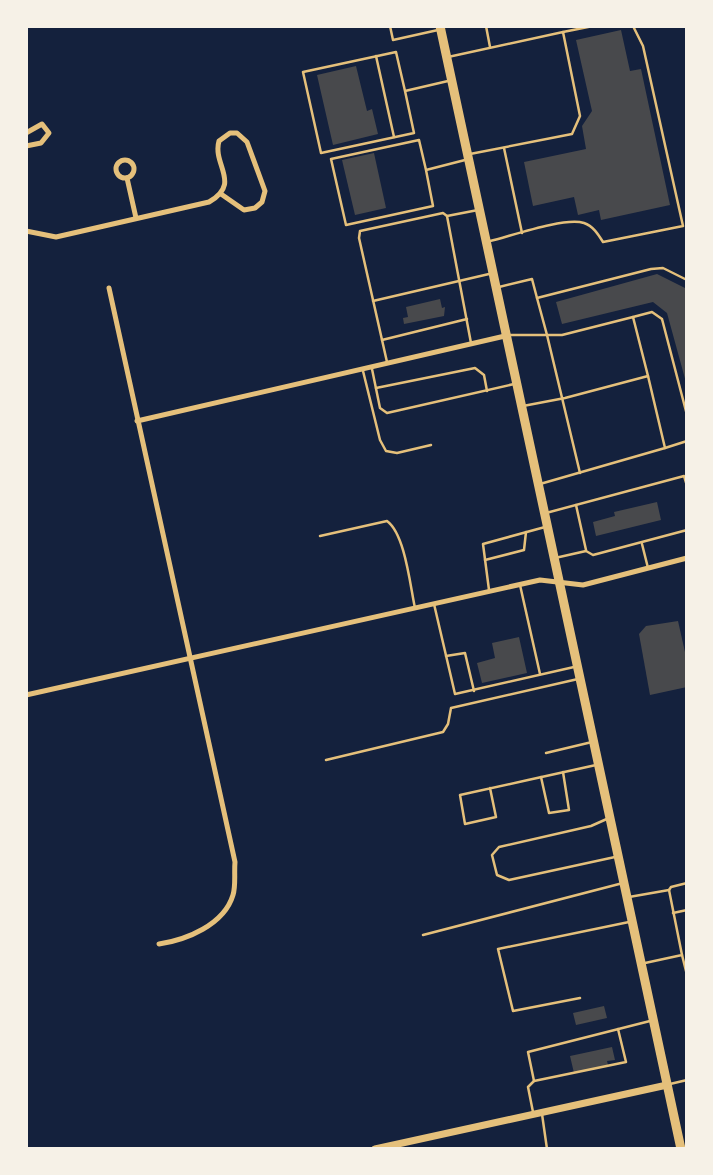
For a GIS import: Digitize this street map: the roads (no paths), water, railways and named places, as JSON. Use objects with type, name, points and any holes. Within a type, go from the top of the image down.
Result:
[{"type":"main road","points":[[440,28],[542,514],[681,1149]]},
{"type":"street","points":[[26,133],[43,124],[49,133],[41,143],[26,146]]},
{"type":"street","points":[[26,231],[56,237],[209,202],[221,194],[225,182],[218,144],[223,136],[237,133],[247,142],[265,191],[264,197],[255,208],[244,209],[221,194]]},
{"type":"street","points":[[127,178],[136,218]]},
{"type":"street","points":[[109,288],[235,862],[233,895],[215,921],[180,941],[159,944]]},
{"type":"street","points":[[137,421],[505,336]]},
{"type":"street","points":[[26,695],[540,580],[583,585],[687,558]]},
{"type":"street","points":[[375,1149],[667,1085]]},
{"type":"lane","points":[[390,26],[393,40],[440,28]]},
{"type":"lane","points":[[486,26],[490,48]]},
{"type":"lane","points":[[567,26],[568,32]]},
{"type":"lane","points":[[446,57],[593,26]]},
{"type":"lane","points":[[485,243],[582,222],[595,230],[604,242],[684,226],[643,46],[633,26]]},
{"type":"lane","points":[[425,170],[467,157],[572,134],[580,116],[563,32]]},
{"type":"lane","points":[[396,52],[405,91],[414,132],[321,153],[303,72],[396,52]]},
{"type":"lane","points":[[376,56],[394,137]]},
{"type":"lane","points":[[405,91],[451,81]]},
{"type":"lane","points":[[419,140],[425,170],[433,206],[346,225],[331,159],[419,140]]},
{"type":"lane","points":[[504,148],[522,233]]},
{"type":"lane","points":[[387,362],[359,238],[360,232],[443,213],[447,216],[478,210]]},
{"type":"lane","points":[[447,216],[471,344]]},
{"type":"lane","points":[[537,298],[651,269],[663,268],[687,280]]},
{"type":"lane","points":[[373,301],[492,274]]},
{"type":"lane","points":[[495,288],[532,279],[580,473]]},
{"type":"lane","points":[[505,336],[562,334],[652,312],[662,319],[687,415]]},
{"type":"lane","points":[[633,317],[665,448]]},
{"type":"lane","points":[[382,340],[467,319]]},
{"type":"lane","points":[[371,366],[380,408],[387,414],[515,384]]},
{"type":"lane","points":[[362,368],[380,440],[386,451],[397,453],[431,445]]},
{"type":"lane","points":[[376,388],[478,370],[484,375],[487,391]]},
{"type":"lane","points":[[519,406],[562,399],[648,376]]},
{"type":"lane","points":[[536,485],[687,441]]},
{"type":"lane","points":[[542,514],[684,476],[687,486]]},
{"type":"lane","points":[[576,505],[586,551]]},
{"type":"lane","points":[[320,536],[387,521],[390,523],[399,535],[415,608]]},
{"type":"lane","points":[[489,592],[483,544],[545,527]]},
{"type":"lane","points":[[552,559],[586,551],[593,555],[687,530]]},
{"type":"lane","points":[[484,561],[524,550],[526,532]]},
{"type":"lane","points":[[642,543],[648,568]]},
{"type":"lane","points":[[520,585],[541,675]]},
{"type":"lane","points":[[434,604],[455,694],[575,667]]},
{"type":"lane","points":[[446,656],[465,653],[474,691]]},
{"type":"lane","points":[[326,760],[443,732],[449,724],[451,708],[578,679]]},
{"type":"lane","points":[[545,753],[592,742]]},
{"type":"lane","points":[[491,788],[496,817],[465,824],[459,796],[491,788],[597,764]]},
{"type":"lane","points":[[541,777],[549,813],[569,810],[563,772]]},
{"type":"lane","points":[[608,818],[591,826],[499,847],[492,855],[497,875],[509,880],[617,856]]},
{"type":"lane","points":[[424,935],[623,883]]},
{"type":"lane","points":[[626,898],[669,890],[687,883]]},
{"type":"lane","points":[[669,890],[687,975]]},
{"type":"lane","points":[[673,913],[687,910]]},
{"type":"lane","points":[[580,998],[513,1011],[498,949],[631,921]]},
{"type":"lane","points":[[641,965],[682,955]]},
{"type":"lane","points":[[534,1082],[527,1052],[653,1021]]},
{"type":"lane","points":[[547,1149],[528,1087],[534,1082],[626,1062],[618,1029]]},
{"type":"lane","points":[[667,1085],[687,1080]]}]
